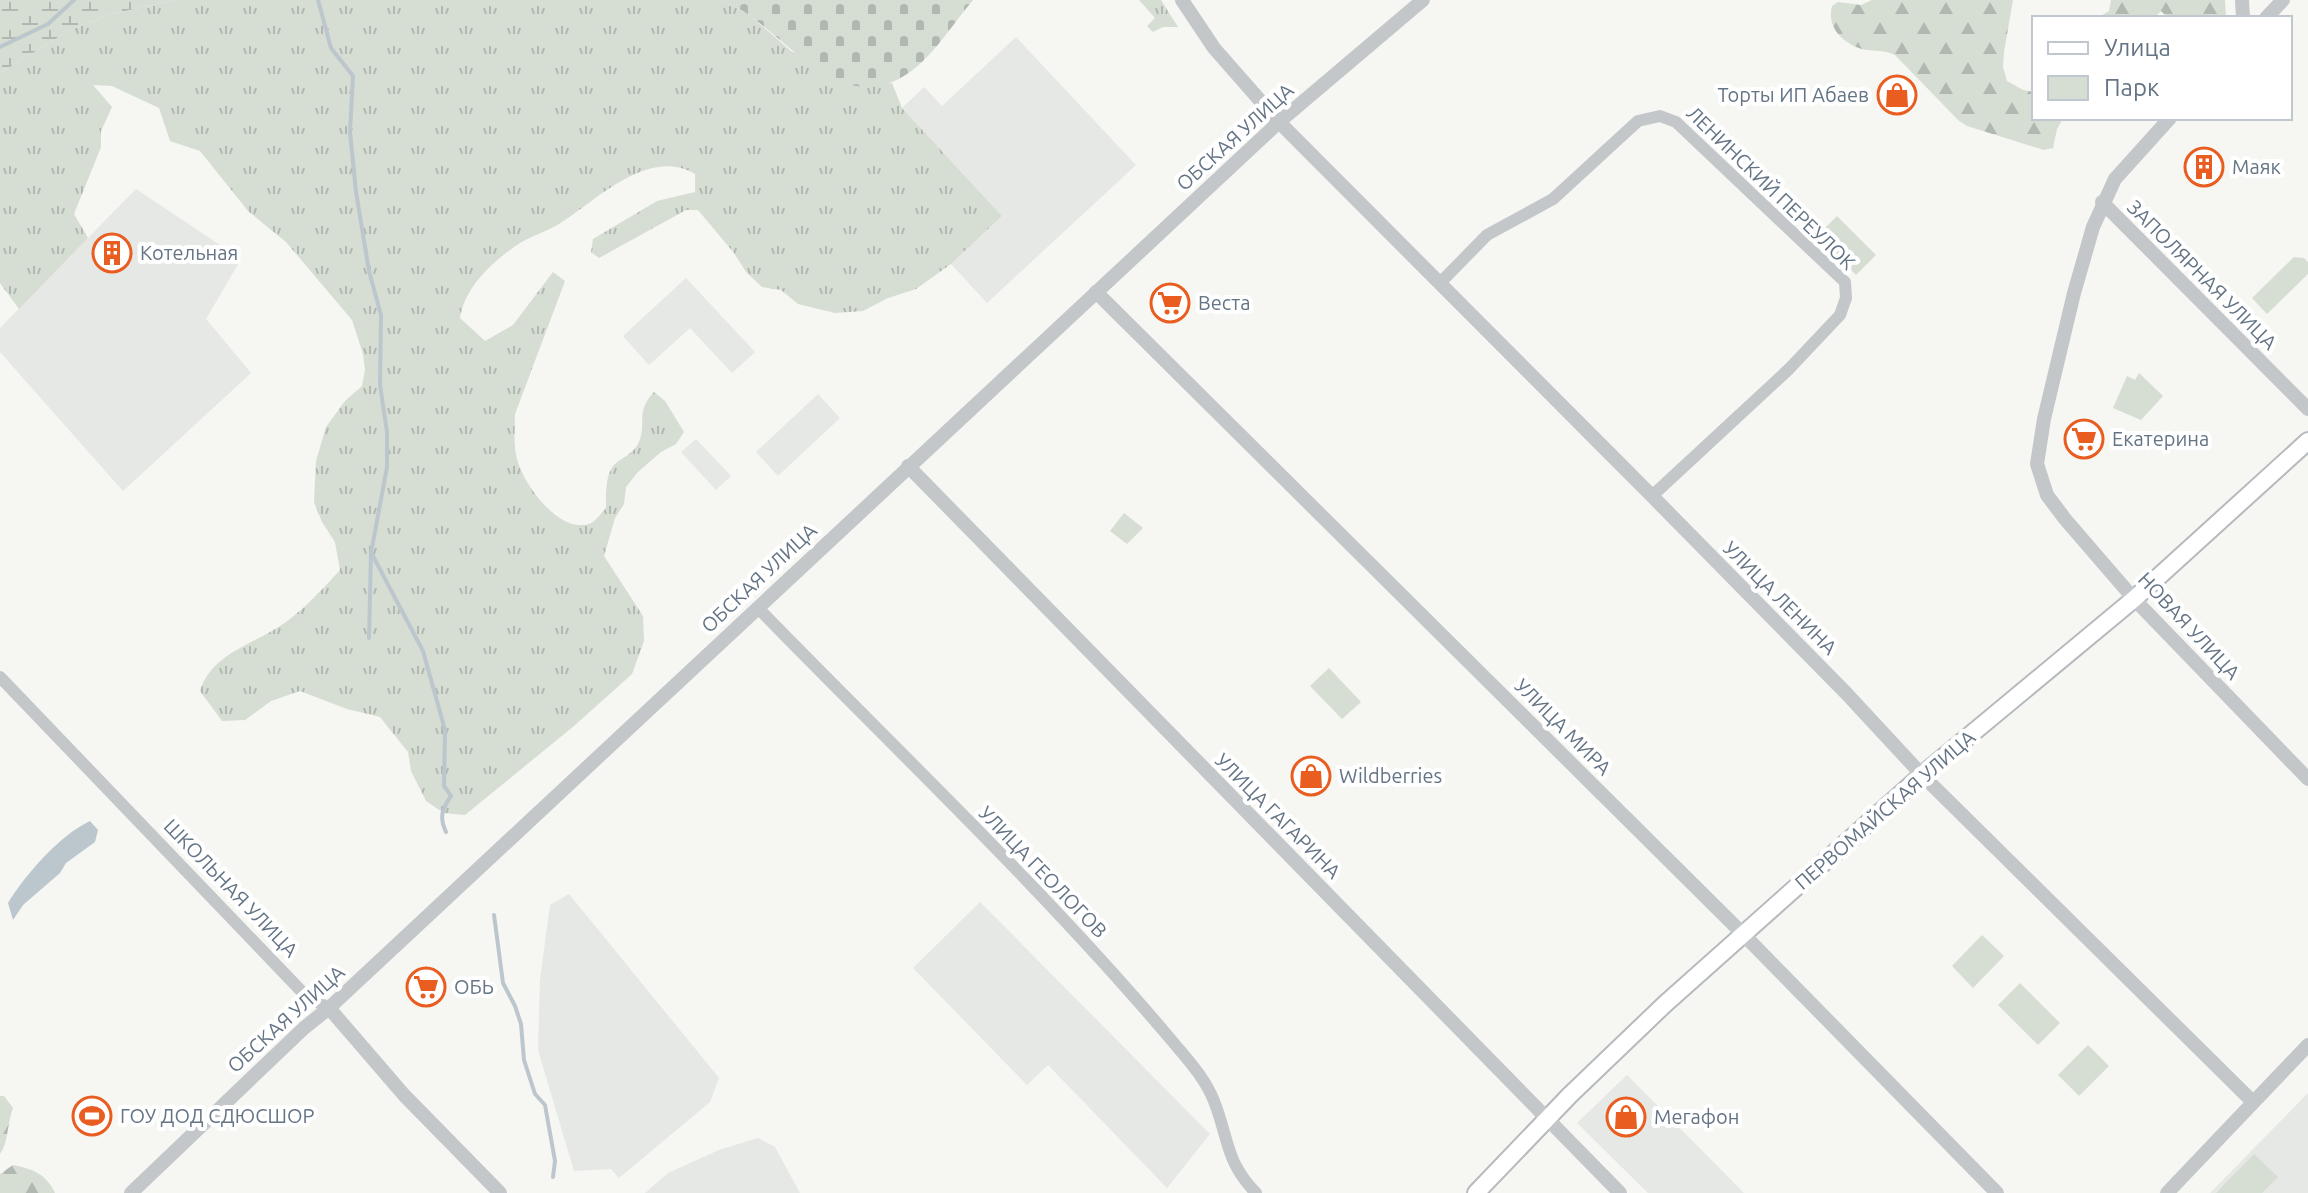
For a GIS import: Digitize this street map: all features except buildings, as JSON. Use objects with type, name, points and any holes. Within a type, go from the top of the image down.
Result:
[{"type":"main road","name":"ПЕРВОМАЙСКАЯ УЛИЦА","points":[[1476,1193],[1655,1013],[1922,775],[2134,599],[2308,441]]},
{"type":"street","name":"УЛИЦА ЛЕНИНА","points":[[1182,0],[1214,48],[1279,122],[1846,693],[1922,775],[2253,1102]]},
{"type":"street","name":"ОБСКАЯ УЛИЦА","points":[[131,1193],[304,1028],[1279,122],[1423,0]]},
{"type":"street","points":[[2268,16],[2283,0]]},
{"type":"street","name":"ЛЕНИНСКИЙ ПЕРЕУЛОК","points":[[1440,283],[1487,235],[1553,199],[1630,127],[1651,116],[1676,122],[1845,282],[1846,298],[1840,315],[1789,369],[1652,496]]},
{"type":"street","points":[[2102,202],[2124,167],[2168,120]]},
{"type":"street","name":"ЗАПОЛЯРНАЯ УЛИЦА","points":[[2102,202],[2308,409]]},
{"type":"street","name":"НОВАЯ УЛИЦА","points":[[2102,202],[2083,257],[2044,419],[2037,464],[2047,495],[2134,599],[2308,779]]},
{"type":"street","name":"УЛИЦА МИРА","points":[[1096,292],[1743,934],[1997,1193]]},
{"type":"street","name":"УЛИЦА ГАГАРИНА","points":[[908,466],[1620,1193]]},
{"type":"street","name":"УЛИЦА ГЕОЛОГОВ","points":[[758,608],[1006,862],[1172,1040],[1205,1081],[1237,1172],[1256,1193]]},
{"type":"street","name":"ШКОЛЬНАЯ УЛИЦА","points":[[0,677],[306,996],[329,1008],[404,1095],[500,1193]]},
{"type":"street","points":[[2167,1193],[2308,1045]]},
{"type":"shaded area","points":[[1016,37],[1136,165],[987,303],[951,264],[1002,216],[902,108],[924,87],[942,106]]},
{"type":"shaded area","points":[[136,189],[241,259],[206,319],[251,373],[123,491],[0,352],[0,328]]},
{"type":"shaded area","points":[[686,278],[755,352],[732,373],[690,328],[649,365],[623,336]]},
{"type":"shaded area","points":[[818,394],[840,418],[778,476],[756,452]]},
{"type":"shaded area","points":[[696,439],[731,476],[716,490],[681,452]]},
{"type":"shaded area","points":[[90,821],[98,830],[95,842],[66,863],[60,873],[23,905],[13,920],[8,903],[24,880],[55,846]]},
{"type":"shaded area","points":[[569,894],[719,1078],[710,1102],[619,1178],[611,1169],[574,1171],[538,1050],[540,980],[550,905]]},
{"type":"shaded area","points":[[980,902],[1210,1134],[1167,1188],[1048,1065],[1027,1085],[913,968]]},
{"type":"shaded area","points":[[1627,1075],[1744,1193],[1648,1193],[1577,1123]]},
{"type":"shaded area","points":[[2308,1093],[2308,1193],[2210,1193]]},
{"type":"shaded area","points":[[758,1138],[775,1147],[800,1193],[645,1193],[668,1173],[719,1150]]},
{"type":"green space","points":[[0,0],[176,0],[111,14],[72,29],[0,73]]},
{"type":"green space","points":[[176,0],[723,0],[748,14],[791,51],[869,86],[892,83],[902,108],[1002,216],[951,264],[916,289],[888,298],[863,311],[835,313],[798,304],[781,290],[762,287],[746,272],[698,210],[686,210],[599,258],[591,252],[593,239],[657,201],[695,192],[695,174],[677,167],[659,167],[623,180],[559,224],[520,243],[482,275],[468,295],[460,318],[485,341],[513,325],[553,272],[565,281],[515,414],[515,448],[521,470],[536,494],[557,516],[581,525],[593,522],[606,508],[609,474],[614,465],[638,444],[644,406],[654,392],[665,401],[684,432],[676,444],[661,452],[626,487],[624,504],[615,518],[604,556],[643,616],[644,641],[632,674],[465,815],[444,813],[426,801],[411,771],[408,752],[380,717],[347,709],[300,691],[271,701],[245,720],[222,721],[200,691],[214,667],[236,650],[286,622],[340,570],[335,542],[314,502],[316,461],[326,427],[345,401],[362,386],[365,370],[363,354],[352,320],[286,242],[248,211],[200,151],[170,141],[159,108],[112,86],[93,85],[112,107],[101,131],[101,147],[74,214],[88,238],[19,309],[0,283],[0,73],[72,29],[111,14]]},
{"type":"green space","points":[[723,0],[973,0],[922,62],[898,80],[874,87],[852,85],[830,77],[809,64],[749,15]]},
{"type":"green space","points":[[1139,0],[1161,0],[1178,27],[1163,27],[1153,32],[1147,26],[1155,18]]},
{"type":"green space","points":[[1872,0],[2013,0],[2003,67],[2007,81],[2032,92],[2032,120],[2062,120],[2053,148],[2044,150],[1967,126],[1895,55],[1861,49],[1844,40],[1833,25],[1832,6],[1838,2],[1861,5]]},
{"type":"green space","points":[[2111,0],[2225,0],[2226,16],[2166,16],[2161,11],[2156,16],[2100,16],[2109,11]]},
{"type":"green space","points":[[1837,216],[1876,255],[1856,275],[1817,236]]},
{"type":"green space","points":[[2294,257],[2304,258],[2308,262],[2308,274],[2267,314],[2252,298]]},
{"type":"green space","points":[[2139,373],[2163,396],[2141,420],[2113,408],[2127,376],[2135,380]]},
{"type":"green space","points":[[1124,513],[1143,528],[1127,544],[1110,531]]},
{"type":"green space","points":[[1329,668],[1361,702],[1342,719],[1310,686]]},
{"type":"green space","points":[[1982,935],[2004,956],[1973,988],[1952,966]]},
{"type":"green space","points":[[2020,983],[2060,1023],[2038,1045],[1998,1005]]},
{"type":"green space","points":[[2088,1045],[2109,1066],[2079,1096],[2058,1075]]},
{"type":"green space","points":[[0,1096],[4,1096],[13,1108],[0,1154]]},
{"type":"green space","points":[[2254,1154],[2278,1177],[2262,1193],[2216,1193]]},
{"type":"green space","points":[[13,1165],[38,1173],[55,1193],[0,1193],[0,1174]]},
{"type":"waterway","points":[[0,47],[48,24],[74,0]]},
{"type":"waterway","points":[[318,0],[331,48],[353,76],[350,132],[356,192],[369,271],[381,315],[380,385],[387,432],[387,467],[371,553],[369,638]]},
{"type":"waterway","points":[[373,556],[423,651],[445,730],[444,786],[451,796],[442,813],[446,832]]},
{"type":"waterway","points":[[494,915],[503,983],[521,1024],[524,1060],[535,1094],[545,1105],[555,1161],[553,1177]]},
{"type":"place","name":"Торты ИП Абаев","points":[[1897,95]]},
{"type":"place","name":"Маяк","points":[[2204,167]]},
{"type":"place","name":"Котельная","points":[[112,253]]},
{"type":"place","name":"Веста","points":[[1170,303]]},
{"type":"place","name":"Екатерина","points":[[2084,439]]},
{"type":"place","name":"Wildberries","points":[[1311,776]]},
{"type":"place","name":"ОБЬ","points":[[426,987]]},
{"type":"place","name":"ГОУ ДОД СДЮСШОР","points":[[92,1116]]},
{"type":"place","name":"Мегафон","points":[[1626,1117]]}]
